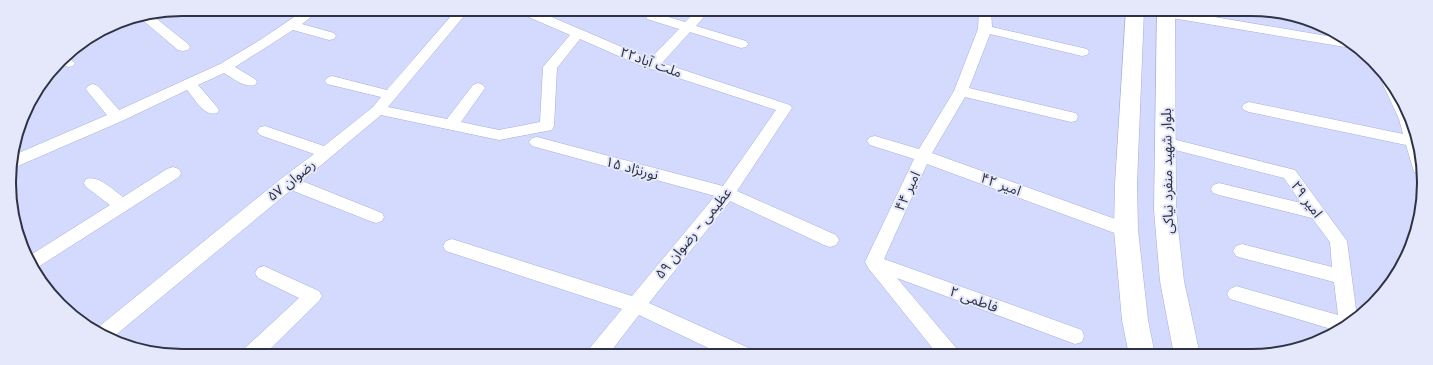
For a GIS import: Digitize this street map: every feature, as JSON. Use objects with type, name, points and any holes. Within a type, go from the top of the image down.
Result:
[{"type":"main road","points":[[1131,16],[1126,230],[1136,320],[1141,349]]},
{"type":"main road","name":"بلوار شهید منفرد نیاکی","points":[[1166,16],[1165,210],[1172,282],[1186,349]]},
{"type":"street","points":[[17,160],[117,118],[225,67],[305,16]]},
{"type":"street","name":"رضوان ۵۷","points":[[108,331],[288,182],[378,110],[458,16]]},
{"type":"street","name":"ملت آباد۲۲","points":[[545,16],[578,34],[653,64],[785,108]]},
{"type":"street","points":[[652,16],[740,44]]},
{"type":"street","points":[[653,64],[698,16]]},
{"type":"street","name":"امیر ۴۴","points":[[874,262],[923,156],[961,90],[985,29],[985,16]]},
{"type":"street","points":[[1189,16],[1340,42]]},
{"type":"street","points":[[149,19],[183,48]]},
{"type":"street","points":[[292,25],[329,36]]},
{"type":"street","points":[[985,29],[1082,52]]},
{"type":"street","points":[[378,110],[499,135],[547,126],[550,67],[578,34]]},
{"type":"street","points":[[225,67],[250,82]]},
{"type":"street","points":[[332,81],[390,95]]},
{"type":"street","points":[[190,84],[212,110]]},
{"type":"street","points":[[451,125],[478,88]]},
{"type":"street","points":[[93,89],[117,118]]},
{"type":"street","points":[[961,90],[1071,117]]},
{"type":"street","points":[[1249,107],[1411,140]]},
{"type":"street","name":"عظیمی - رضوان ۵۹","points":[[600,349],[634,305],[727,193],[785,108]]},
{"type":"street","points":[[264,131],[326,152]]},
{"type":"street","name":"امیر ۴۲","points":[[875,140],[1126,230]]},
{"type":"street","name":"نورنژاد ۱۵","points":[[537,142],[727,193],[830,240]]},
{"type":"street","name":"امیر ۲۹","points":[[1165,142],[1289,174],[1338,241],[1347,319]]},
{"type":"street","points":[[35,261],[173,173]]},
{"type":"street","points":[[288,182],[376,217]]},
{"type":"street","points":[[92,184],[122,205]]},
{"type":"street","points":[[1218,189],[1318,213]]},
{"type":"street","points":[[452,246],[634,305],[733,349]]},
{"type":"street","points":[[1242,251],[1343,276]]},
{"type":"street","points":[[874,262],[946,349]]},
{"type":"street","name":"فاطمی ۲","points":[[874,262],[1075,336]]},
{"type":"street","points":[[257,349],[313,296],[264,273]]},
{"type":"street","points":[[1236,294],[1341,322]]}]
